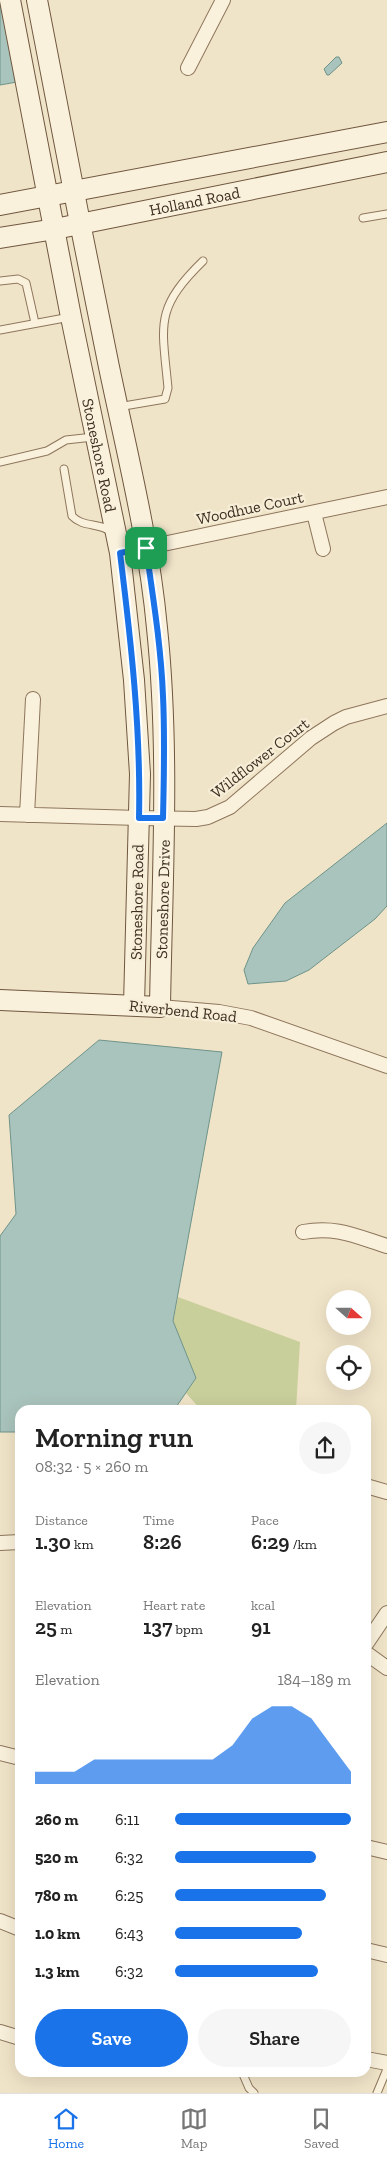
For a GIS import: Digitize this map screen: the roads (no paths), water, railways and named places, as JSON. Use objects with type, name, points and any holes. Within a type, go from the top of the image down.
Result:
[{"type":"street","name":"Stoneshore Road","points":[[10,0],[71,317],[120,553],[134,680],[140,774],[134,1006]]},
{"type":"street","name":"Stoneshore Road","points":[[37,0],[118,408]]},
{"type":"street","points":[[188,68],[223,0]]},
{"type":"street","name":"Holland Road","points":[[0,205],[387,132]]},
{"type":"street","name":"Holland Road","points":[[0,238],[55,229],[387,162]]},
{"type":"street","name":"Stoneshore Drive","points":[[118,408],[146,548],[157,625],[163,694],[165,755],[160,1007]]},
{"type":"street","name":"Woodhue Court","points":[[120,553],[387,497]]},
{"type":"street","points":[[314,513],[323,549]]},
{"type":"street","points":[[27,815],[33,699]]},
{"type":"street","name":"Wildflower Court","points":[[0,814],[196,819],[222,812],[311,738],[326,728],[346,717],[387,706]]},
{"type":"street","name":"Riverbend Road","points":[[0,1000],[160,1007],[219,1012],[251,1018],[387,1066]]},
{"type":"street","points":[[302,1232],[321,1228],[337,1230],[387,1246]]},
{"type":"street","points":[[371,1487],[387,1492]]},
{"type":"street","points":[[0,1543],[15,1542]]},
{"type":"street","points":[[371,1637],[387,1613]]},
{"type":"street","points":[[371,1657],[387,1668]]},
{"type":"street","points":[[0,1753],[15,1757]]},
{"type":"street","points":[[371,1848],[387,1852]]},
{"type":"street","points":[[0,1921],[15,1927]]},
{"type":"street","points":[[371,1951],[387,1955]]},
{"type":"street","points":[[0,2032],[15,2036]]},
{"type":"street","points":[[371,2061],[387,2064]]},
{"type":"lane","points":[[363,218],[387,214]]},
{"type":"lane","points":[[118,408],[165,399],[168,388],[163,319],[169,302],[182,281],[203,261]]},
{"type":"lane","points":[[0,281],[18,279],[26,283],[35,324]]},
{"type":"lane","points":[[0,330],[71,317]]},
{"type":"lane","points":[[0,462],[47,451],[66,440],[96,437]]},
{"type":"lane","points":[[64,469],[72,516],[77,521],[104,527],[111,531],[120,553]]},
{"type":"lane","points":[[377,2093],[387,2069]]},
{"type":"lane","points":[[244,2077],[254,2093]]},
{"type":"water","points":[[0,0],[17,82],[0,85]]},
{"type":"water","points":[[336,57],[339,57],[342,63],[327,75],[324,69]]},
{"type":"water","points":[[387,823],[387,906],[375,919],[309,970],[286,981],[248,984],[244,970],[253,948],[285,903]]},
{"type":"water","points":[[99,1040],[222,1052],[173,1321],[196,1378],[177,1405],[15,1405],[15,1432],[0,1432],[0,1236],[16,1214],[9,1115]]}]
